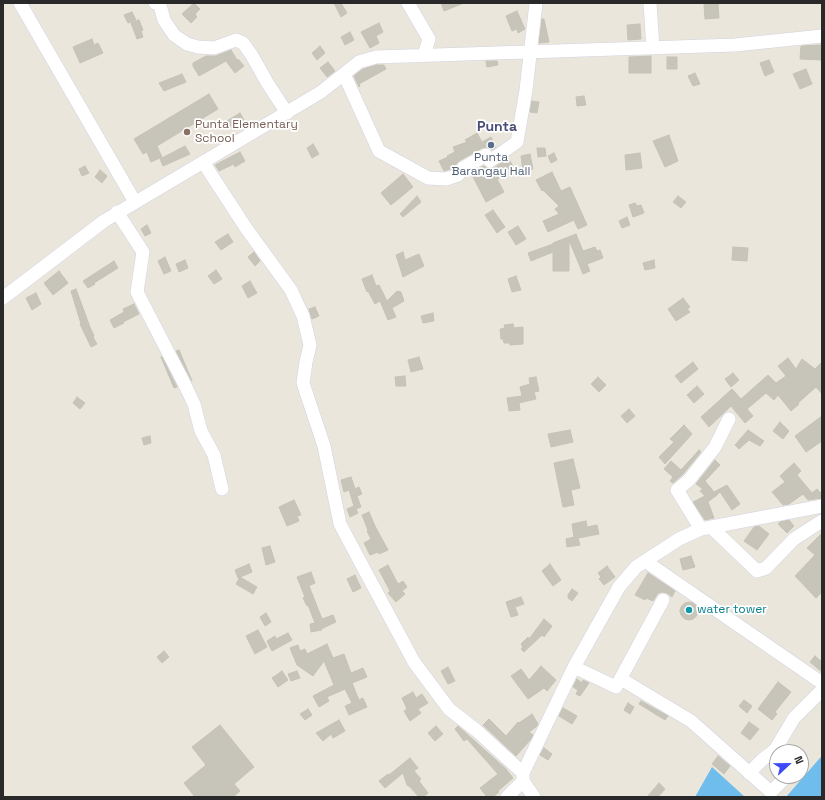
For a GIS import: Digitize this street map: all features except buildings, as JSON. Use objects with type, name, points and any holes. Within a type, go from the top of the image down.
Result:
[{"type":"street","points":[[20,3],[135,202]]},
{"type":"street","points":[[156,3],[160,5],[164,20],[174,35],[187,44],[198,47],[214,48],[236,40],[243,43],[287,113]]},
{"type":"street","points":[[408,3],[429,39],[424,55]]},
{"type":"street","points":[[344,74],[379,151],[428,178],[446,180],[458,175],[463,168],[486,155],[490,161],[517,142],[526,90],[536,3]]},
{"type":"street","points":[[650,3],[653,48]]},
{"type":"street","points":[[3,298],[104,220],[321,92],[359,62],[376,57],[735,45],[822,36]]},
{"type":"street","points":[[203,162],[246,228],[291,290],[303,316],[310,345],[306,362],[304,383],[324,446],[340,524],[414,662],[449,709],[476,730],[523,777],[534,797]]},
{"type":"street","points":[[118,212],[143,252],[137,292],[194,404],[201,431],[214,455],[222,489]]},
{"type":"street","points":[[729,419],[715,447],[689,480],[677,490],[706,528],[757,571],[766,568],[794,539],[822,521]]},
{"type":"street","points":[[507,797],[523,777],[574,667],[620,587],[636,567],[679,539],[706,528],[822,506]]},
{"type":"street","points":[[645,561],[822,683]]},
{"type":"street","points":[[574,667],[616,687],[663,600]]},
{"type":"street","points":[[621,679],[691,721],[771,792],[779,784]]},
{"type":"street","points":[[749,773],[775,750],[794,718],[822,690]]},
{"type":"water","points":[[822,756],[822,797],[786,797],[797,784],[809,784],[809,771]]},
{"type":"water","points":[[712,767],[745,797],[695,797]]},
{"type":"place","name":"Punta Elementary School","points":[[187,132]]},
{"type":"place","name":"Punta Barangay Hall","points":[[491,145]]},
{"type":"place","name":"water tower","points":[[689,610]]},
{"type":"district","name":"Punta","points":[[497,127]]}]
